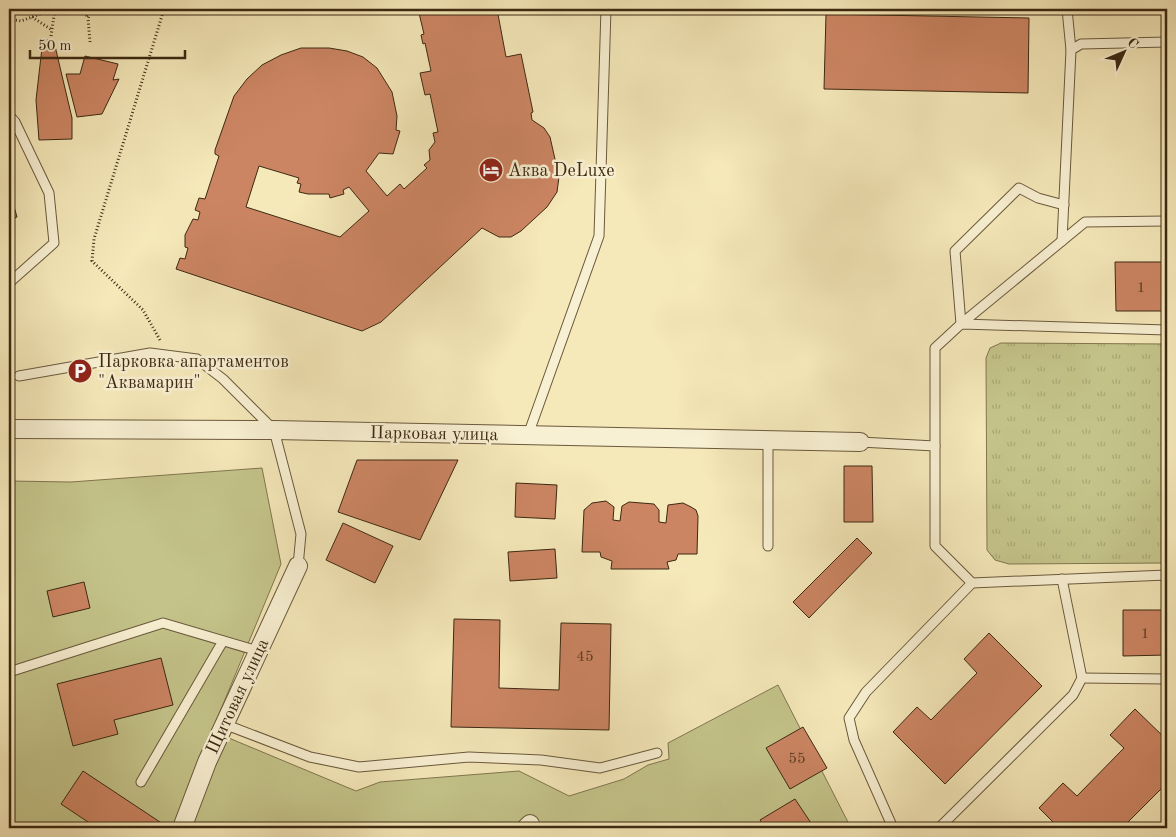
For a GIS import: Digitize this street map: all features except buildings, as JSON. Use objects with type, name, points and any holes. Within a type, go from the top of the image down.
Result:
[{"type":"street","name":"Парковая улица","points":[[9,429],[274,430],[860,442]]},
{"type":"street","name":"Щитовая улица","points":[[182,828],[207,762],[298,566]]},
{"type":"lane","points":[[528,435],[599,236],[606,9]]},
{"type":"lane","points":[[1062,241],[1071,50],[1067,9]]},
{"type":"lane","points":[[1071,50],[1081,44],[1167,42]]},
{"type":"lane","points":[[9,116],[15,122],[49,193],[54,243],[9,283]]},
{"type":"lane","points":[[961,324],[955,251],[1019,188],[1038,198],[1064,205]]},
{"type":"lane","points":[[972,583],[934,546],[935,348],[961,324],[1085,222],[1167,221]]},
{"type":"lane","points":[[961,324],[1167,330]]},
{"type":"lane","points":[[18,376],[150,353],[197,359],[223,379],[274,430],[301,534],[298,566]]},
{"type":"lane","points":[[768,441],[768,546]]},
{"type":"lane","points":[[860,442],[934,446]]},
{"type":"lane","points":[[893,828],[854,740],[849,718],[866,692],[972,583],[1167,575]]},
{"type":"lane","points":[[939,828],[1072,695],[1082,678],[1062,579]]},
{"type":"lane","points":[[9,672],[163,623],[258,651]]},
{"type":"lane","points":[[140,782],[223,640]]},
{"type":"lane","points":[[1082,678],[1167,679]]},
{"type":"lane","points":[[224,724],[310,757],[359,767],[469,757],[541,760],[600,768],[657,753]]},
{"type":"path","points":[[9,19],[21,21],[54,9],[51,36]]},
{"type":"path","points":[[83,9],[88,18],[90,42]]},
{"type":"path","points":[[88,18],[92,9]]},
{"type":"path","points":[[164,9],[94,239],[92,261],[144,310],[167,354]]},
{"type":"path","points":[[32,17],[52,30]]},
{"type":"green space","points":[[1001,343],[1167,344],[1167,563],[1009,564],[995,560],[987,550],[986,358],[990,348]]},
{"type":"green space","points":[[262,468],[281,564],[212,731],[356,791],[380,782],[519,771],[569,796],[624,779],[648,765],[669,759],[668,743],[778,685],[851,828],[9,828],[9,481],[71,482]]},
{"type":"place","name":"Аква DeLuxe","points":[[491,170]]},
{"type":"place","name":"Парковка апартаментов \"Аквамарин\"","points":[[80,371]]}]
